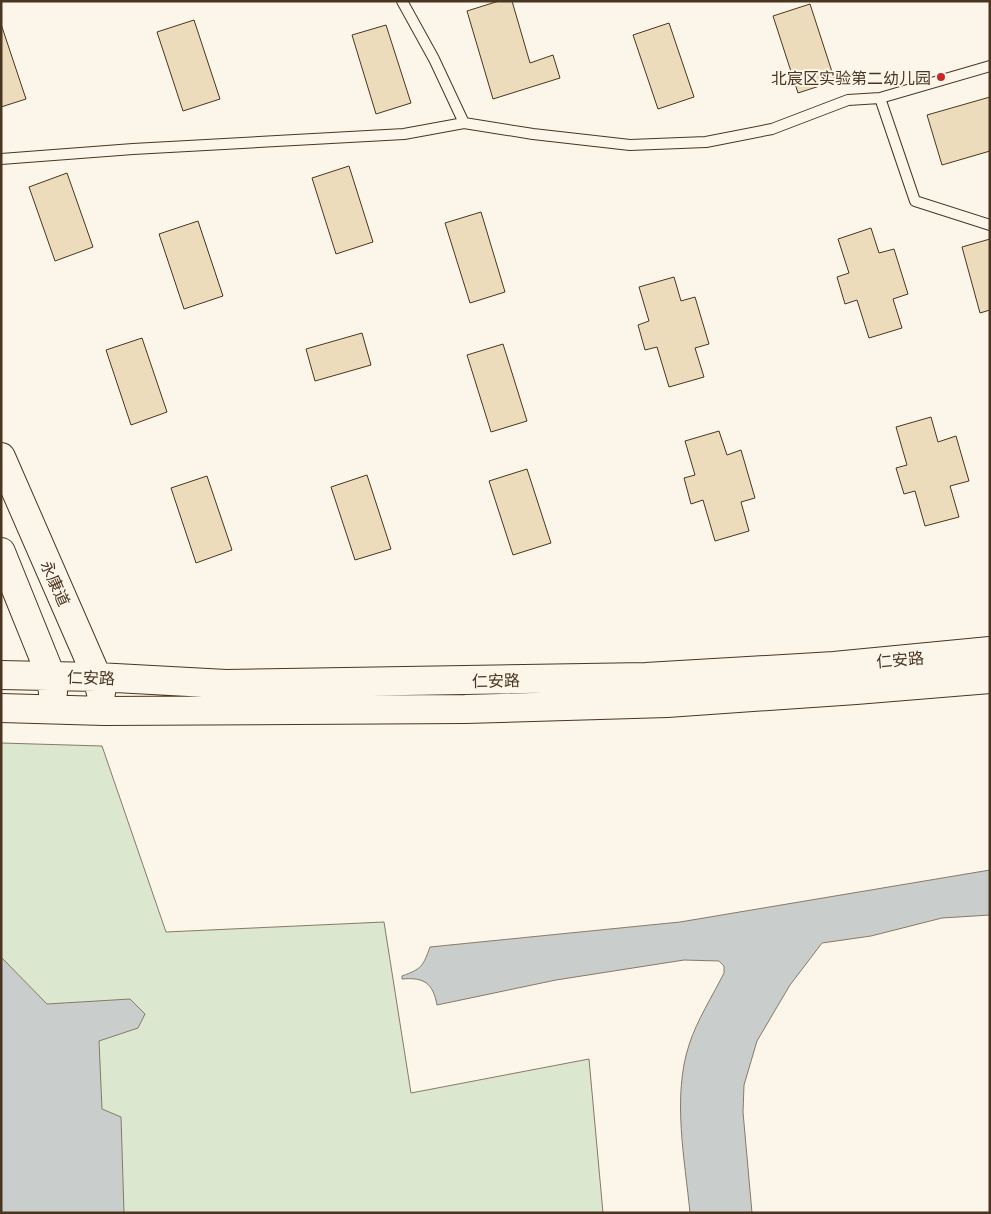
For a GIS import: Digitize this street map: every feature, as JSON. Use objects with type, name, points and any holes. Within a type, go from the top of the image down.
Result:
[{"type":"street","name":"永康道","points":[[1,457],[98,677],[104,711]]},
{"type":"street","points":[[1,552],[51,676],[55,710]]},
{"type":"street","name":"仁安路","points":[[1,675],[98,677],[226,684],[646,677],[834,666],[990,651]]},
{"type":"street","name":"仁安路","points":[[1,708],[104,711],[465,709],[666,703],[990,679]]},
{"type":"lane","points":[[402,1],[434,59],[464,123]]},
{"type":"lane","points":[[1,159],[133,149],[404,134],[464,123],[630,145],[706,142],[772,129],[848,100],[880,98],[990,66]]},
{"type":"lane","points":[[880,98],[915,201],[990,225]]},
{"type":"green space","points":[[1,743],[102,746],[166,932],[384,922],[411,1093],[589,1059],[603,1213],[1,1213]]},
{"type":"shaded area","points":[[990,870],[990,915],[942,918],[871,936],[822,943],[790,985],[757,1041],[744,1085],[743,1112],[752,1213],[690,1213],[681,1129],[681,1086],[684,1065],[692,1036],[724,973],[724,966],[719,961],[684,960],[556,980],[437,1005],[433,991],[426,983],[416,979],[402,979],[402,976],[421,966],[430,947],[680,922]]},
{"type":"shaded area","points":[[1,957],[47,1004],[130,999],[145,1014],[138,1028],[99,1041],[102,1109],[121,1117],[124,1213],[1,1213]]},
{"type":"building","points":[[499,1],[512,1],[530,63],[553,55],[560,78],[493,99],[467,11]]},
{"type":"building","points":[[810,4],[835,81],[798,93],[773,16]]},
{"type":"building","points":[[194,20],[220,99],[183,111],[157,32]]},
{"type":"building","points":[[669,23],[694,97],[658,109],[633,35]]},
{"type":"building","points":[[1,24],[26,99],[1,107]]},
{"type":"building","points":[[386,25],[411,103],[376,114],[352,35]]},
{"type":"building","points":[[990,97],[990,151],[942,165],[927,115]]},
{"type":"building","points":[[349,166],[373,242],[336,254],[312,178]]},
{"type":"building","points":[[67,173],[93,247],[55,261],[29,187]]},
{"type":"building","points":[[481,212],[505,292],[470,303],[445,223]]},
{"type":"building","points":[[198,221],[223,296],[184,309],[159,234]]},
{"type":"building","points":[[871,228],[879,253],[894,249],[908,294],[893,299],[902,328],[869,338],[857,300],[845,304],[837,277],[849,273],[838,239]]},
{"type":"building","points":[[990,239],[990,310],[980,313],[962,247]]},
{"type":"building","points":[[674,277],[681,301],[695,297],[709,344],[695,348],[704,377],[669,387],[657,347],[645,350],[638,325],[649,321],[639,287]]},
{"type":"building","points":[[362,333],[371,365],[315,381],[306,349]]},
{"type":"building","points":[[142,338],[167,412],[131,425],[106,350]]},
{"type":"building","points":[[503,344],[527,421],[491,432],[467,355]]},
{"type":"building","points":[[931,417],[938,442],[956,436],[969,481],[950,486],[959,517],[925,526],[915,491],[904,494],[896,468],[907,465],[896,427]]},
{"type":"building","points":[[719,431],[727,455],[741,450],[755,498],[741,502],[749,531],[715,541],[703,500],[691,504],[684,478],[695,475],[685,441]]},
{"type":"building","points":[[527,469],[551,543],[513,555],[489,481]]},
{"type":"building","points":[[367,475],[391,549],[355,560],[331,487]]},
{"type":"building","points":[[207,476],[232,550],[196,563],[171,488]]},
{"type":"place","name":"北宸区实验第二幼儿园","points":[[941,77]]}]
